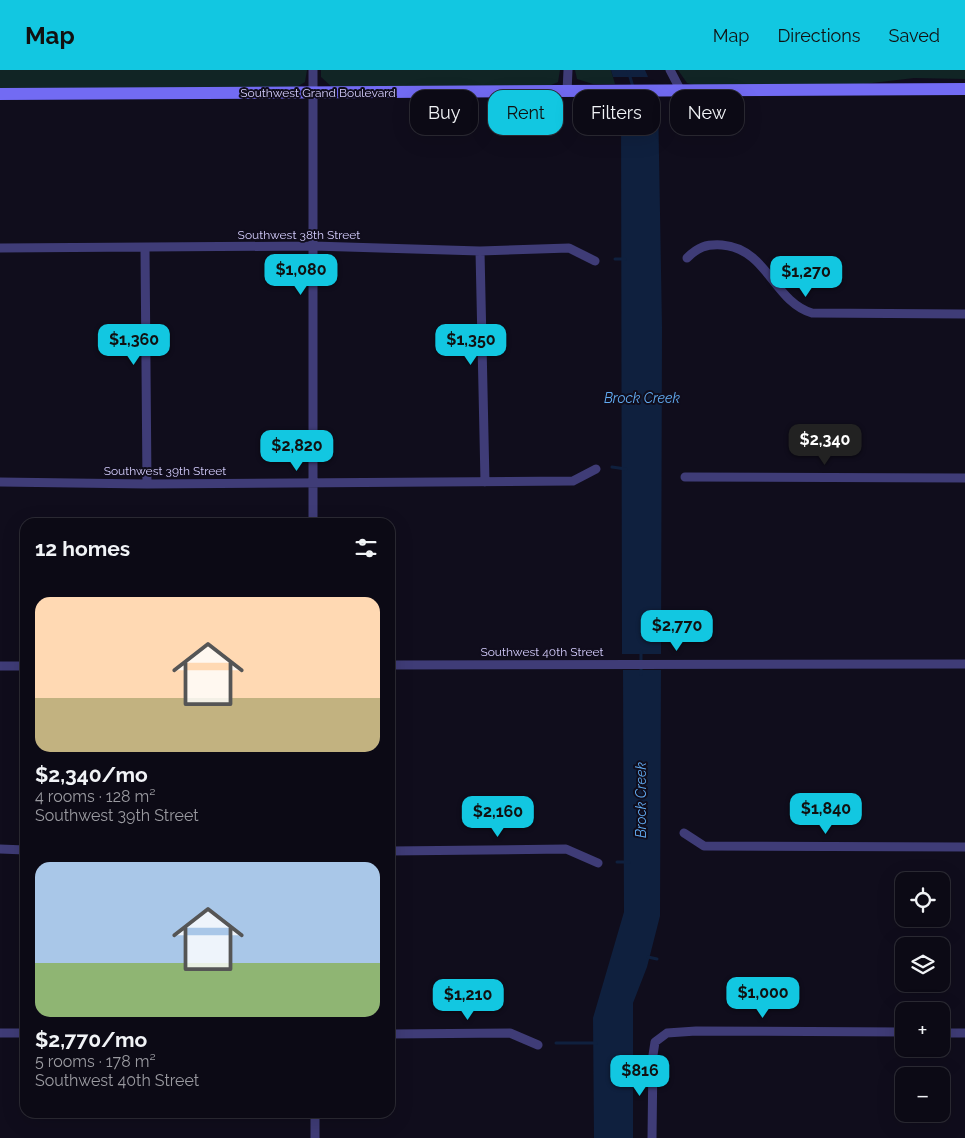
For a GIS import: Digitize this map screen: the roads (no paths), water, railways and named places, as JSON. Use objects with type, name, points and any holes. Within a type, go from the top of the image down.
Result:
[{"type":"street","points":[[313,70],[313,518]]},
{"type":"street","points":[[567,92],[568,70]]},
{"type":"street","points":[[670,70],[680,90]]},
{"type":"street","name":"Southwest Grand Boulevard","points":[[744,91],[965,89]]},
{"type":"street","name":"Southwest Grand Boulevard","points":[[0,94],[670,91]]},
{"type":"street","points":[[687,258],[698,247],[710,245],[730,246],[745,251],[758,261],[795,305],[812,313],[965,314]]},
{"type":"street","name":"Southwest 38th Street","points":[[0,248],[313,246],[480,251],[569,248],[595,261]]},
{"type":"street","points":[[145,248],[147,484]]},
{"type":"street","points":[[480,251],[485,482]]},
{"type":"street","name":"Southwest 39th Street","points":[[0,482],[312,484],[573,481],[596,469]]},
{"type":"street","points":[[685,477],[965,478]]},
{"type":"street","name":"Southwest 40th Street","points":[[395,665],[965,664]]},
{"type":"street","points":[[0,666],[20,666]]},
{"type":"street","points":[[684,833],[704,846],[965,847]]},
{"type":"street","points":[[0,849],[20,850]]},
{"type":"street","points":[[395,851],[566,849],[598,864]]},
{"type":"street","points":[[652,1138],[652,1055],[655,1042],[667,1033],[895,1032]]},
{"type":"street","points":[[0,1033],[20,1033]]},
{"type":"street","points":[[395,1034],[510,1033],[538,1045]]},
{"type":"street","points":[[950,1033],[965,1033]]},
{"type":"street","points":[[315,1118],[315,1138]]},
{"type":"water","points":[[611,70],[645,70],[648,77],[613,77]]},
{"type":"water","name":"Brock Creek","points":[[621,135],[659,135],[662,327],[661,654],[622,654]]},
{"type":"water","name":"Brock Creek","points":[[623,670],[661,670],[660,916],[647,967],[633,1003],[633,1138],[594,1138],[593,1018],[624,912]]},
{"type":"waterway","name":"Brock Creek","points":[[628,70],[633,87]]},
{"type":"waterway","points":[[615,259],[625,259]]},
{"type":"waterway","points":[[612,467],[626,469]]},
{"type":"waterway","name":"Brock Creek","points":[[641,650],[641,674]]},
{"type":"waterway","points":[[617,862],[629,862]]},
{"type":"waterway","points":[[648,957],[657,959]]},
{"type":"waterway","points":[[556,1043],[596,1043]]},
{"type":"waterway","points":[[630,1066],[645,1066]]}]
